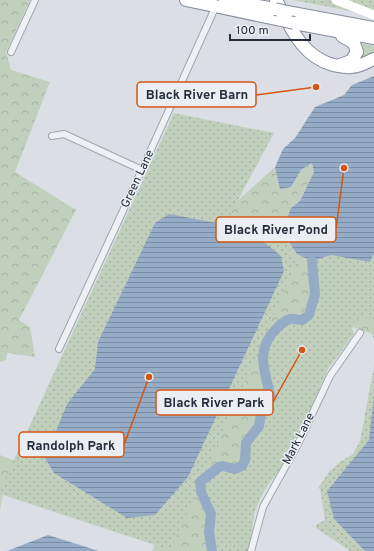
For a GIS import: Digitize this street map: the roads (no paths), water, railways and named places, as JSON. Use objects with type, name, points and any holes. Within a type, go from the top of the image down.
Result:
[{"type":"highway","points":[[186,0],[215,8],[374,28]]},
{"type":"highway","points":[[225,0],[275,5],[284,16],[294,23],[374,38]]},
{"type":"highway","points":[[275,5],[306,50],[321,60],[350,68],[374,59]]},
{"type":"highway","points":[[323,28],[350,39],[356,47],[356,54],[351,61],[335,65]]},
{"type":"main road","points":[[336,0],[374,15]]},
{"type":"street","points":[[11,52],[35,0]]},
{"type":"street","name":"Green Lane","points":[[59,349],[215,8]]},
{"type":"street","points":[[52,136],[64,134],[142,170]]},
{"type":"street","name":"Mark Lane","points":[[251,551],[263,507],[298,444],[330,376],[360,334]]},
{"type":"water","points":[[374,76],[374,253],[370,262],[331,255],[312,261],[297,254],[288,240],[285,224],[291,208],[300,201],[314,172],[312,163],[301,170],[291,187],[280,189],[275,167],[283,149],[295,138],[315,107],[344,95],[352,85]]},
{"type":"water","points":[[169,214],[248,229],[281,256],[284,271],[188,477],[155,515],[127,518],[54,473],[45,458],[67,404],[95,369],[98,342],[155,223]]},
{"type":"water","points":[[374,395],[374,551],[365,551],[334,519],[327,491],[369,440]]},
{"type":"water","points":[[48,535],[99,551],[7,551]]},
{"type":"waterway","points":[[212,551],[209,532],[211,514],[201,492],[200,482],[219,467],[223,466],[235,469],[242,466],[245,460],[246,443],[259,426],[261,413],[271,398],[263,361],[263,353],[266,344],[270,336],[285,321],[292,319],[302,320],[309,315],[315,294],[312,261]]},
{"type":"place","name":"Black River Barn","points":[[316,87]]},
{"type":"place","name":"Black River Pond","points":[[344,168]]},
{"type":"place","name":"Black River Park","points":[[302,350]]},
{"type":"place","name":"Randolph Park","points":[[149,377]]}]
